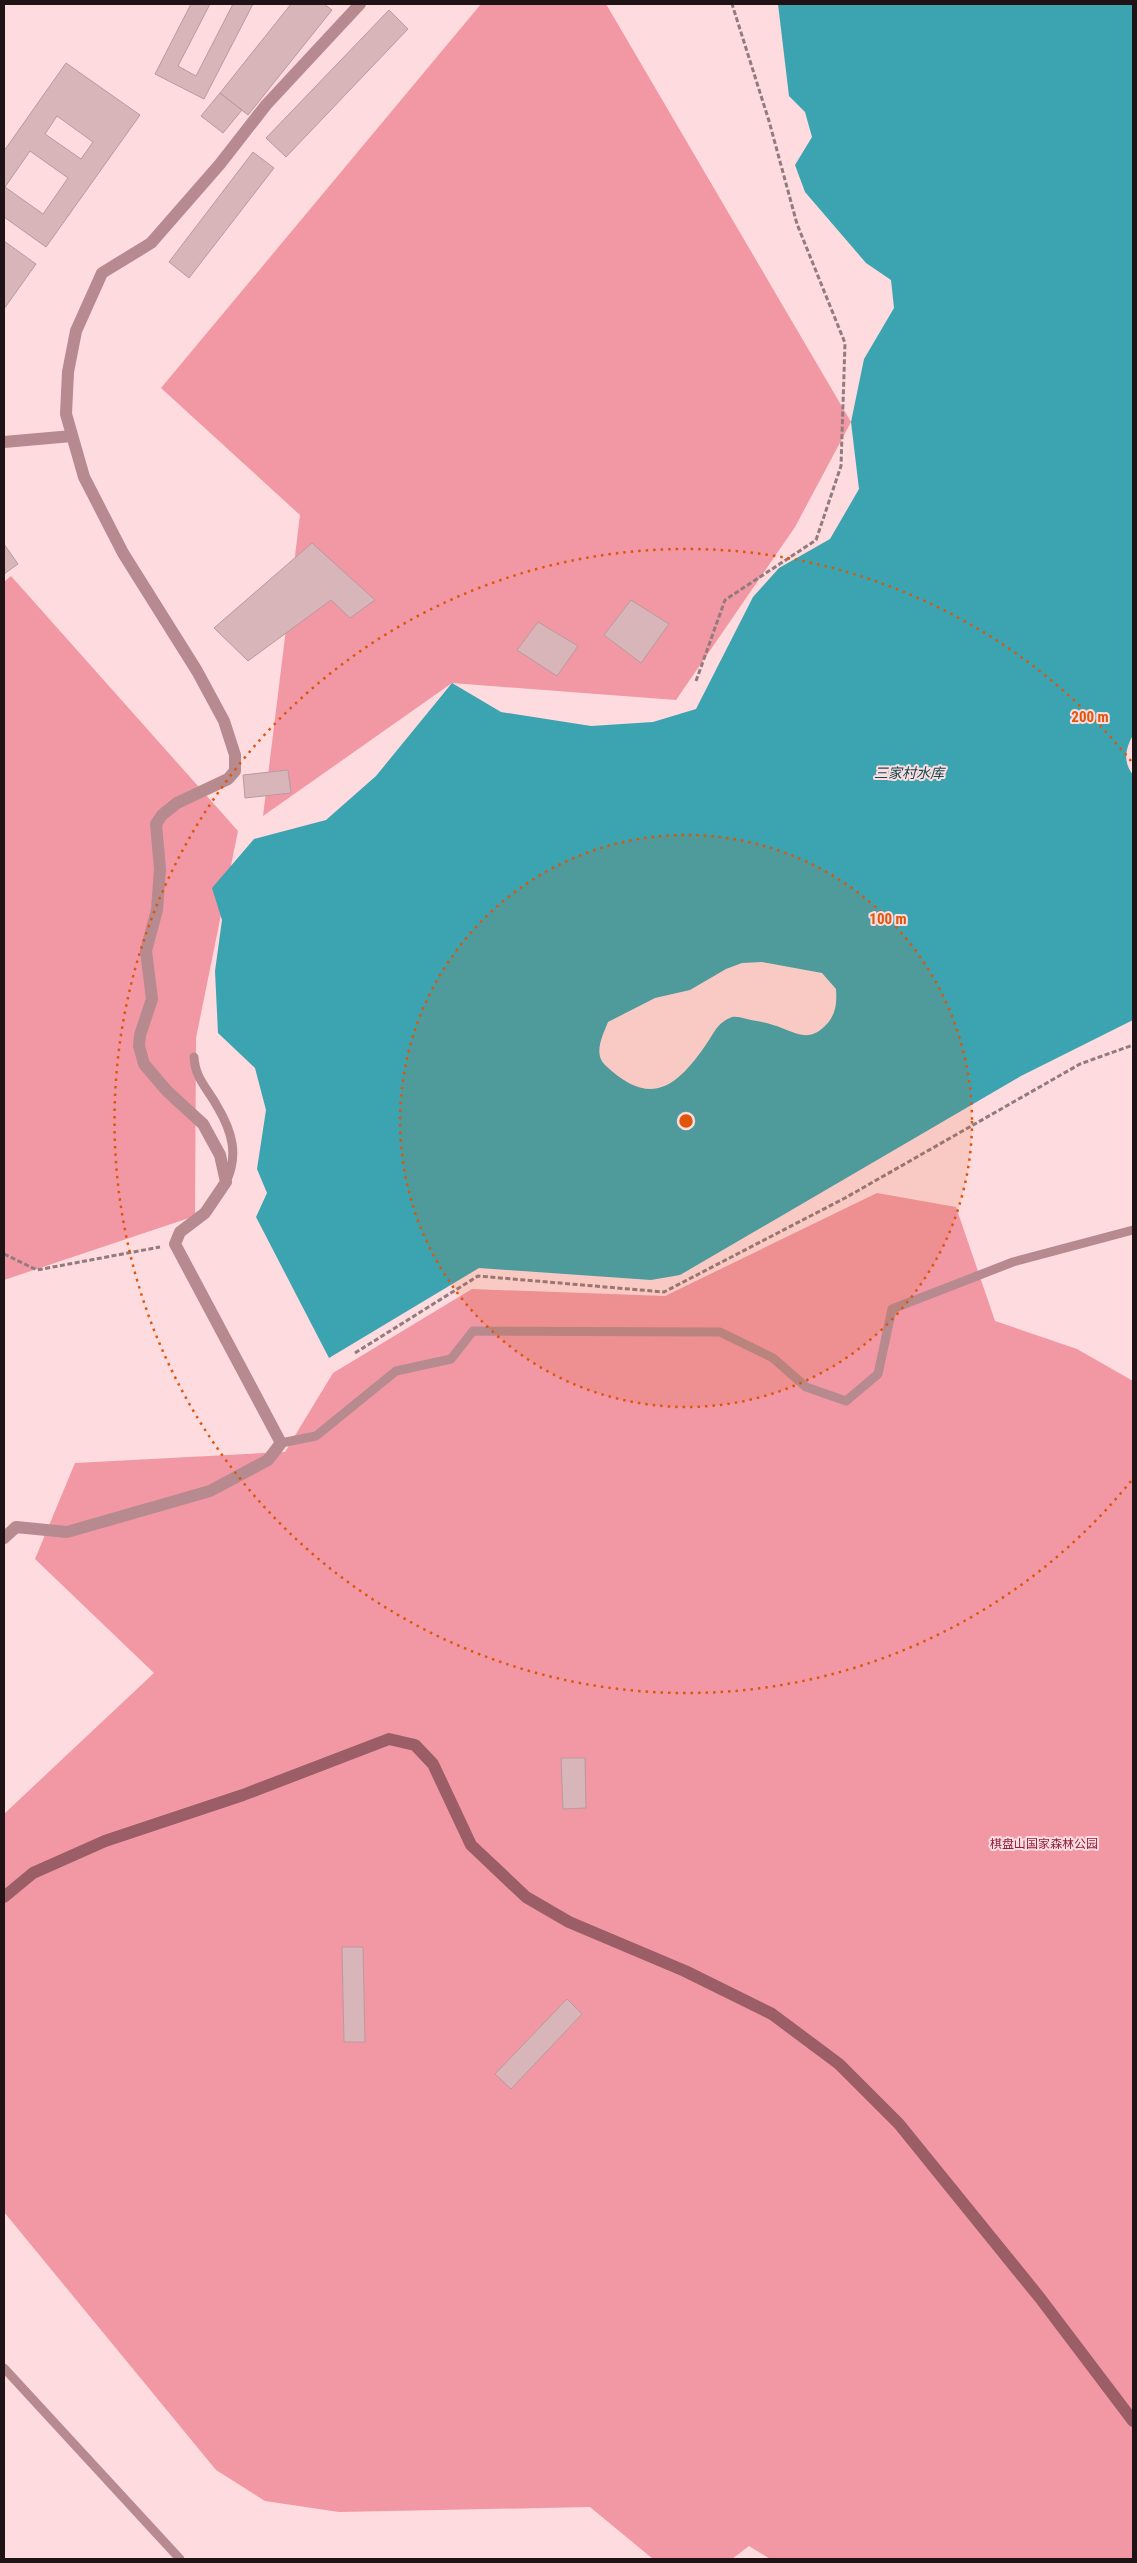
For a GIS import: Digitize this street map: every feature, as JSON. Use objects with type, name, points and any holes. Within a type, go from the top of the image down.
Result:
[{"type":"street","points":[[4,1538],[16,1527],[67,1532],[210,1491],[268,1460],[281,1443],[175,1244],[180,1232],[205,1213],[226,1182],[220,1155],[203,1124],[167,1091],[144,1064],[139,1046],[140,1035],[152,999],[146,951],[157,910],[160,868],[156,824],[162,815],[177,803],[228,779],[235,771],[235,755],[224,722],[197,671],[123,553],[84,477],[66,414],[68,372],[76,331],[102,273],[151,244],[220,164],[266,105],[360,4]]},
{"type":"street","points":[[4,442],[72,436]]},
{"type":"street","points":[[4,1897],[33,1873],[105,1841],[243,1795],[390,1739],[415,1745],[433,1764],[471,1844],[526,1897],[569,1922],[685,1971],[772,2014],[839,2064],[899,2124],[1040,2298],[1133,2421]]},
{"type":"lane","points":[[194,1057],[195,1069],[200,1082],[217,1106],[235,1146],[233,1168],[226,1182]]},
{"type":"lane","points":[[281,1443],[316,1436],[396,1371],[450,1359],[473,1332],[720,1332],[773,1358],[806,1387],[846,1401],[878,1374],[892,1309],[1013,1262],[1133,1230]]},
{"type":"lane","points":[[4,2368],[180,2559]]},
{"type":"path","points":[[696,681],[724,600],[816,540],[841,466],[845,344],[797,224],[769,121],[732,4]]},
{"type":"path","points":[[355,1352],[478,1276],[664,1292],[845,1198],[1080,1064],[1133,1045]]},
{"type":"path","points":[[4,1254],[37,1270],[175,1244]]},
{"type":"green space","points":[[481,4],[606,4],[851,422],[795,527],[676,700],[452,683],[263,816],[300,515],[161,388]]},
{"type":"green space","points":[[11,576],[238,831],[196,1038],[195,1216],[4,1280],[4,582]]},
{"type":"green space","name":"棋盘山国家森林公园","points":[[877,1193],[956,1207],[995,1321],[1077,1349],[1133,1381],[1133,2559],[770,2559],[749,2546],[732,2559],[653,2559],[590,2507],[339,2512],[265,2501],[216,2470],[4,2212],[4,1814],[154,1673],[35,1559],[75,1463],[285,1452],[333,1373],[472,1289],[665,1296]]},
{"type":"water","name":"三家村水库","points":[[778,4],[1133,4],[1133,735],[1128,745],[1126,760],[1133,775],[1133,1020],[1021,1076],[680,1275],[651,1280],[479,1268],[329,1358],[256,1217],[267,1193],[257,1169],[266,1110],[255,1068],[218,1033],[215,971],[222,920],[212,888],[254,839],[326,820],[376,776],[452,683],[501,712],[591,726],[653,722],[696,709],[753,597],[779,568],[830,539],[859,489],[851,422],[864,359],[894,308],[891,280],[866,263],[805,192],[795,165],[812,137],[805,112],[789,96]],"holes":[[[762,962],[822,973],[836,989],[836,1004],[828,1023],[811,1035],[799,1034],[740,1017],[732,1017],[722,1022],[694,1061],[682,1074],[671,1083],[660,1088],[647,1089],[634,1086],[620,1078],[601,1060],[600,1044],[608,1022],[655,998],[690,990],[726,969],[742,963]]]},
{"type":"building","points":[[191,4],[210,4],[178,66],[196,76],[233,4],[253,4],[204,99],[155,74]]},
{"type":"building","points":[[291,4],[324,4],[332,10],[248,115],[220,93]]},
{"type":"building","points":[[389,10],[408,29],[286,157],[266,138]]},
{"type":"building","points":[[66,63],[140,115],[46,247],[4,217],[4,151]],"holes":[[[57,116],[93,142],[81,159],[45,134]],[[30,151],[68,178],[43,214],[5,187]]]},
{"type":"building","points":[[220,93],[242,110],[223,133],[201,116]]},
{"type":"building","points":[[253,152],[274,168],[189,278],[169,262]]},
{"type":"building","points":[[4,241],[36,264],[4,309]]},
{"type":"building","points":[[312,543],[375,600],[350,618],[331,600],[248,661],[214,628]]},
{"type":"building","points":[[4,544],[18,564],[4,574]]},
{"type":"building","points":[[631,600],[669,624],[641,663],[604,635]]},
{"type":"building","points":[[538,622],[578,646],[557,676],[517,650]]},
{"type":"building","points":[[288,770],[291,793],[245,798],[243,775]]},
{"type":"building","points":[[561,1758],[585,1758],[586,1808],[563,1809]]},
{"type":"building","points":[[342,1947],[363,1947],[365,2042],[344,2042]]},
{"type":"building","points":[[567,1999],[582,2014],[511,2089],[495,2074]]}]
